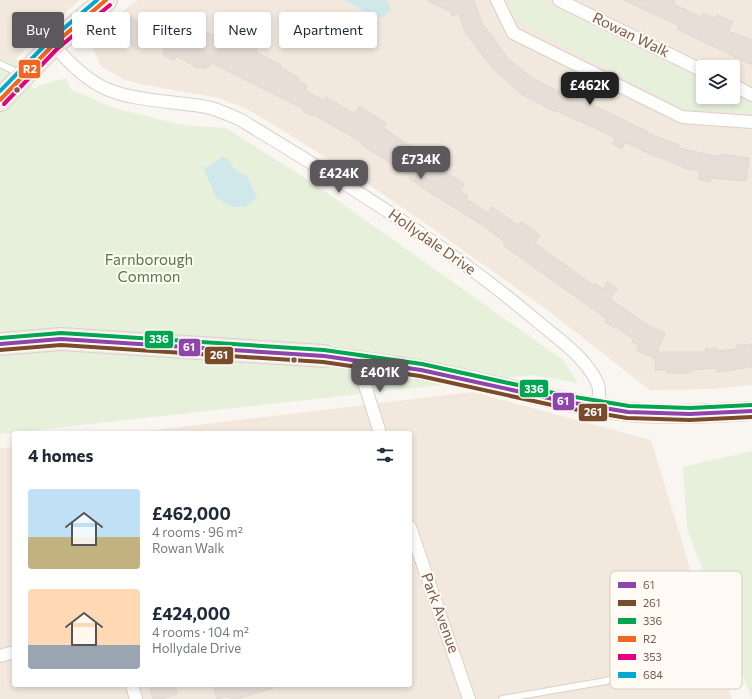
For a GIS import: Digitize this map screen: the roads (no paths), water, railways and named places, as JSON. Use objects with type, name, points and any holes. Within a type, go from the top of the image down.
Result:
[{"type":"highway","points":[[64,36],[106,0]]},
{"type":"highway","points":[[0,100],[50,48]]},
{"type":"highway","points":[[0,344],[61,339],[193,346],[324,356]]},
{"type":"main road","points":[[324,356],[452,375],[598,407],[662,414],[704,415],[752,411]]},
{"type":"street","points":[[497,0],[513,33],[682,117],[752,122]]},
{"type":"street","name":"Rowan Walk","points":[[559,0],[696,68]]},
{"type":"street","name":"Hollydale Drive","points":[[56,48],[80,71],[106,88],[123,94],[203,106],[224,112],[241,120],[342,181],[508,296],[579,356],[596,381],[600,390],[598,407]]},
{"type":"street","points":[[740,89],[752,95]]},
{"type":"street","points":[[357,360],[379,431]]},
{"type":"street","name":"Park Avenue","points":[[412,540],[414,552],[469,699]]},
{"type":"street","points":[[0,656],[12,653]]},
{"type":"street","points":[[133,687],[136,699]]},
{"type":"lane","points":[[0,64],[23,75]]},
{"type":"lane","points":[[502,699],[610,679]]},
{"type":"water","points":[[344,0],[387,0],[391,11],[382,18],[377,16],[377,12],[364,11]]},
{"type":"water","points":[[223,156],[229,160],[235,170],[247,176],[257,198],[245,207],[233,207],[216,198],[203,167],[209,167]]},
{"type":"park label","name":"Farnborough Common","points":[[149,268]]}]
